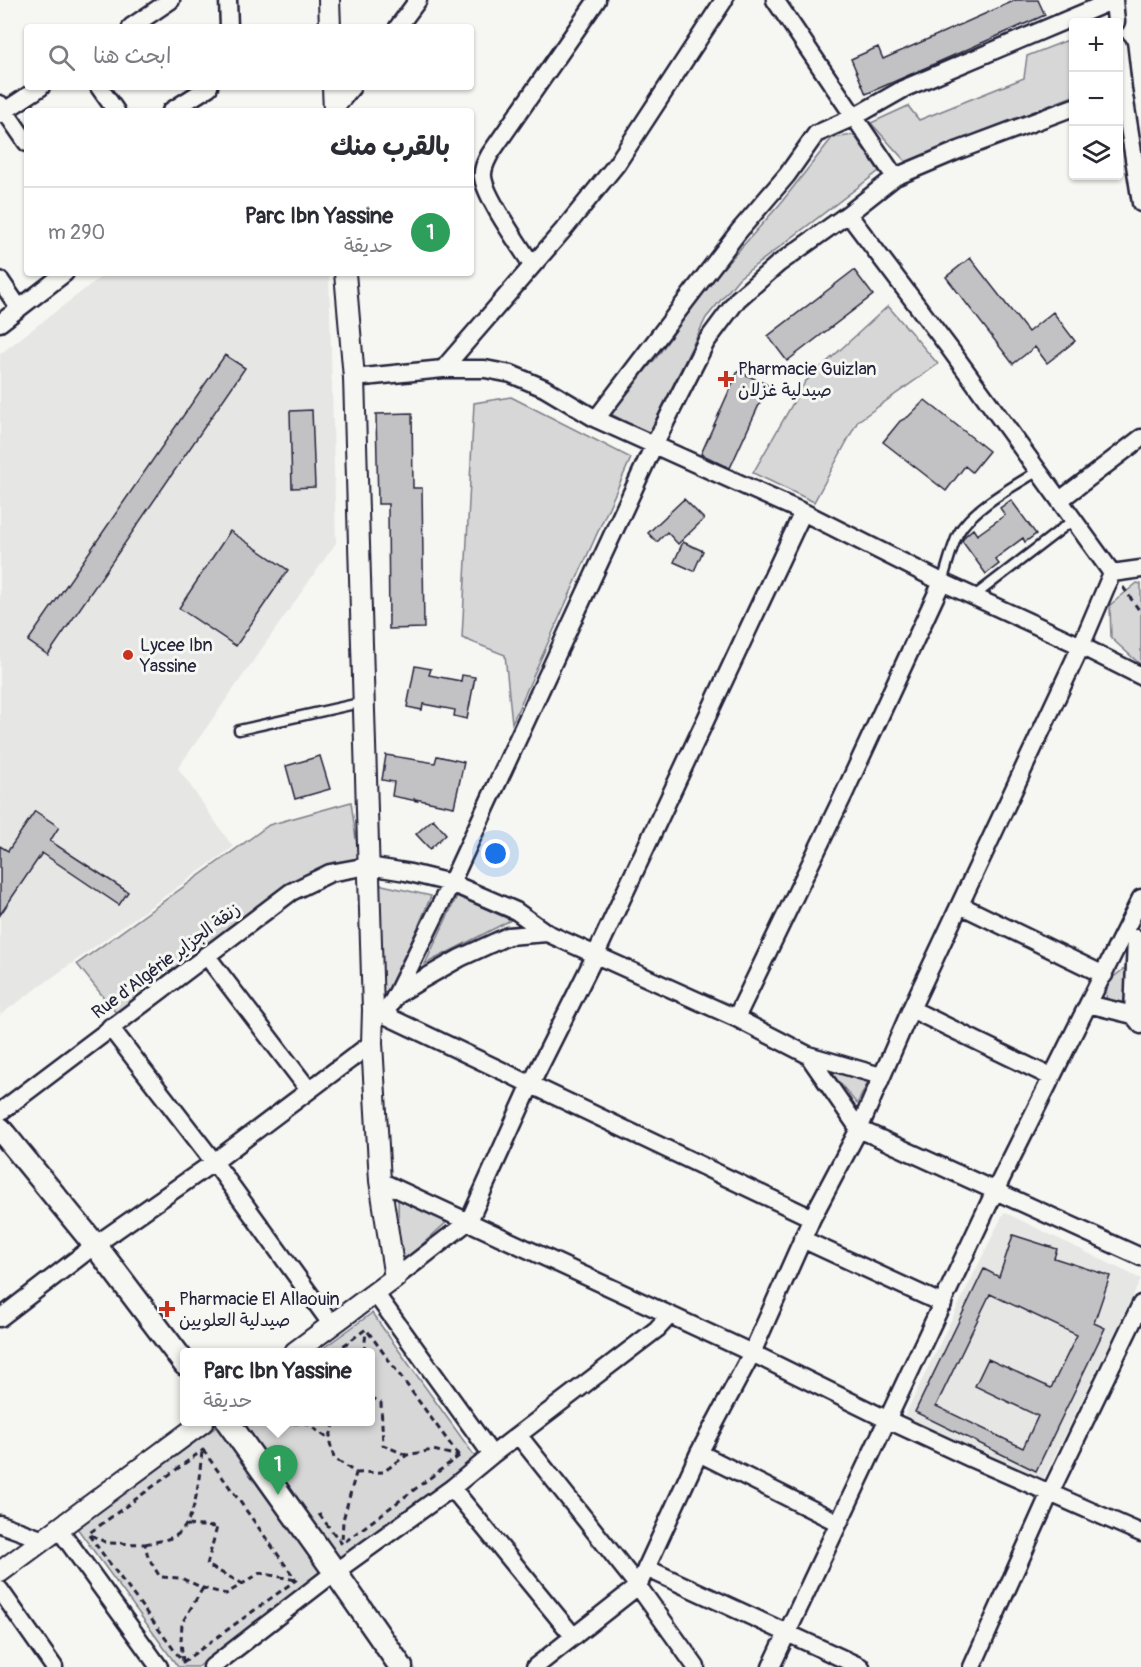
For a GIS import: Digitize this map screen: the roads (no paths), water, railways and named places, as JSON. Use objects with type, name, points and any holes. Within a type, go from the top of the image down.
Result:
[{"type":"main road","points":[[0,1129],[95,1245],[180,1357]]},
{"type":"main road","points":[[231,1426],[401,1667]]},
{"type":"street","points":[[228,0],[229,24]]},
{"type":"street","points":[[328,0],[330,24]]},
{"type":"street","points":[[400,24],[418,0]]},
{"type":"street","points":[[532,265],[496,208],[482,179],[483,169],[496,145],[597,0]]},
{"type":"street","points":[[443,369],[565,228],[616,165],[724,0]]},
{"type":"street","points":[[775,0],[895,177]]},
{"type":"street","points":[[596,419],[739,231],[787,175],[816,134],[854,117],[905,88],[1114,0],[1116,18]]},
{"type":"street","points":[[135,24],[165,2]]},
{"type":"street","points":[[24,139],[2,109],[36,90]]},
{"type":"street","points":[[101,90],[115,108]]},
{"type":"street","points":[[176,108],[204,90]]},
{"type":"street","points":[[333,90],[334,108]]},
{"type":"street","points":[[336,108],[350,90]]},
{"type":"street","points":[[1123,98],[1131,132],[1141,202]]},
{"type":"street","points":[[395,997],[451,883],[654,446],[706,342],[738,299],[778,264],[895,177],[959,150],[1069,109]]},
{"type":"street","points":[[1131,132],[1141,117]]},
{"type":"street","points":[[848,214],[950,349],[1112,573]]},
{"type":"street","points":[[0,323],[61,276]]},
{"type":"street","points":[[345,276],[354,378],[368,866],[378,1012],[372,1043],[380,1181],[395,1278]]},
{"type":"street","points":[[0,280],[19,308]]},
{"type":"street","points":[[354,378],[443,369],[485,369],[511,374],[544,388],[596,419],[802,512],[942,582],[1141,676]]},
{"type":"street","points":[[1060,500],[1141,438]]},
{"type":"street","points":[[302,1348],[469,1221],[531,1084],[596,954],[802,512]]},
{"type":"street","points":[[1112,573],[1141,569]]},
{"type":"street","points":[[537,1667],[638,1587],[699,1453],[752,1353],[812,1218],[859,1129],[911,1009],[1081,646],[1112,573]]},
{"type":"street","points":[[735,1018],[844,794],[942,582]]},
{"type":"street","name":"Rue d'Algérie زنقة الجزاير","points":[[0,1112],[291,892],[330,873],[368,866],[451,883],[516,911],[547,933],[735,1018],[808,1056],[881,1076]]},
{"type":"street","points":[[771,1667],[995,1191],[1141,898]]},
{"type":"street","points":[[960,905],[1104,975]]},
{"type":"street","points":[[378,1012],[395,997],[460,958],[508,936],[547,933]]},
{"type":"street","points":[[1088,1004],[1137,1020],[1138,936],[1118,947]]},
{"type":"street","points":[[206,955],[309,1090]]},
{"type":"street","points":[[911,1009],[1052,1077]]},
{"type":"street","points":[[378,1012],[812,1218]]},
{"type":"street","points":[[110,1028],[214,1162],[332,1325]]},
{"type":"street","points":[[0,1318],[95,1245],[214,1162],[372,1043]]},
{"type":"street","points":[[808,1056],[859,1129],[1141,1257]]},
{"type":"street","points":[[380,1181],[752,1353],[970,1458],[1141,1533]]},
{"type":"street","points":[[802,1239],[943,1304]]},
{"type":"street","points":[[375,1293],[492,1455]]},
{"type":"street","points":[[972,1667],[1050,1493],[1141,1304]]},
{"type":"street","points":[[212,1667],[335,1572],[452,1488],[657,1329],[670,1315]]},
{"type":"street","points":[[0,1572],[198,1426]]},
{"type":"street","points":[[519,1436],[638,1587],[696,1667]]},
{"type":"street","points":[[699,1453],[839,1522]]},
{"type":"street","points":[[452,1488],[574,1636]]},
{"type":"street","points":[[0,1524],[51,1534],[159,1667]]},
{"type":"street","points":[[646,1568],[861,1667]]},
{"type":"street","points":[[0,1590],[54,1667]]},
{"type":"lane","points":[[942,582],[959,533],[970,519],[992,500],[1038,471]]},
{"type":"lane","points":[[974,597],[1073,520]]},
{"type":"lane","points":[[239,730],[365,702]]},
{"type":"place","name":"Pharmacie Guizlan صيدلية غزلان","points":[[726,379]]},
{"type":"place","name":"Lycee Ibn Yassine","points":[[128,655]]},
{"type":"place","name":"Pharmacie El Allaouin صيدلية العلويين","points":[[167,1309]]},
{"type":"place","name":"Parc Ibn Yassine","points":[[278,1495]]}]
